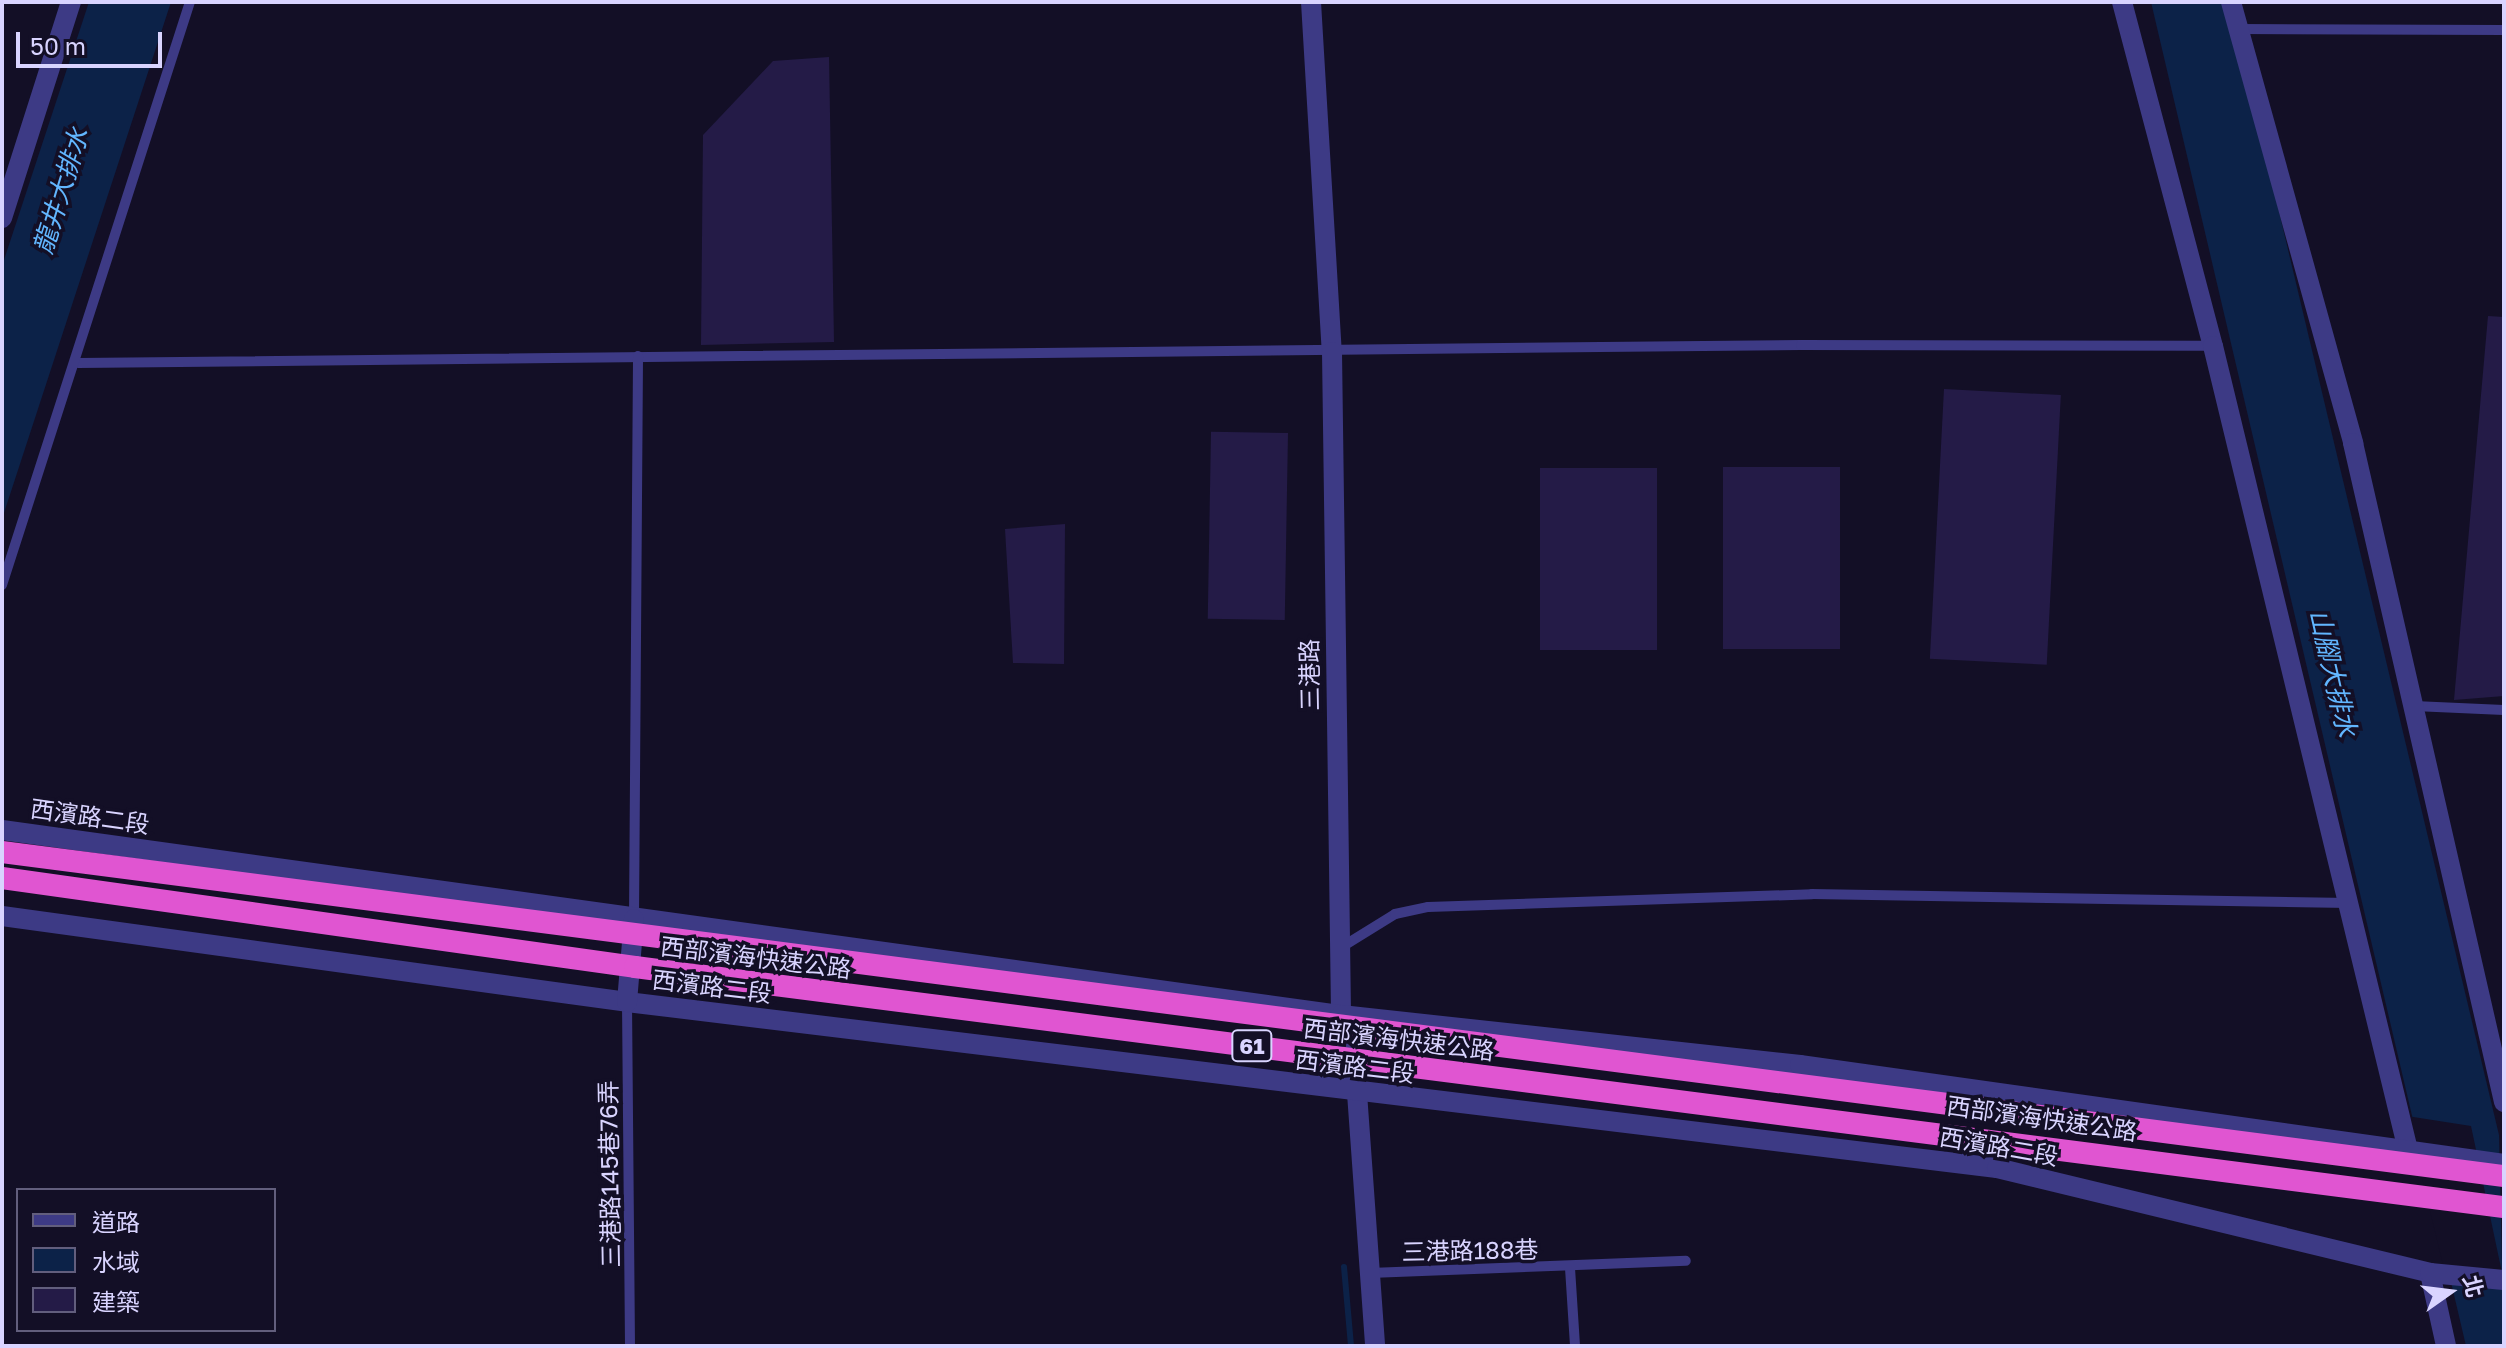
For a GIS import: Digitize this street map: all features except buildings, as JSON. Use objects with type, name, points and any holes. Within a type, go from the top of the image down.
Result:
[{"type":"highway","name":"西部濱海快速公路","points":[[2,852],[2504,1176]]},
{"type":"highway","name":"西部濱海快速公路","points":[[2,878],[635,967],[2504,1207]]},
{"type":"street","points":[[2,218],[71,2]]},
{"type":"street","name":"三港路","points":[[1311,2],[1332,352],[1345,945],[1341,1015],[1357,1093],[1375,1346]]},
{"type":"street","points":[[2122,2],[2213,346],[2408,1150]]},
{"type":"street","points":[[2231,2],[2353,443],[2504,1102]]},
{"type":"street","name":"西濱路二段","points":[[2,830],[1341,1015],[1800,1065],[2504,1164]]},
{"type":"street","name":"西濱路二段","points":[[2,916],[627,1002],[1357,1093],[1997,1168],[2430,1273],[2504,1280]]},
{"type":"street","points":[[627,1002],[634,919]]},
{"type":"street","points":[[2430,1273],[2446,1346]]},
{"type":"lane","points":[[2,585],[78,363],[190,2]]},
{"type":"lane","points":[[2238,29],[2504,30]]},
{"type":"lane","points":[[78,363],[638,356],[2213,346]]},
{"type":"lane","points":[[634,919],[638,356]]},
{"type":"lane","points":[[2414,706],[2504,710]]},
{"type":"lane","points":[[1345,945],[1395,914],[1428,907],[1812,894],[2349,903]]},
{"type":"lane","name":"三港路145巷76弄","points":[[627,1002],[630,1346]]},
{"type":"lane","name":"三港路188巷","points":[[1370,1273],[1570,1268],[1686,1261]]},
{"type":"lane","name":"三港路188巷","points":[[1570,1268],[1575,1346]]},
{"type":"water","name":"龍井大排水","points":[[89,2],[171,2],[2,519],[2,266]]},
{"type":"water","name":"山腳大排水","points":[[2151,2],[2229,2],[2499,1135],[2504,1346],[2466,1346]]},
{"type":"pier","points":[[2407,1116],[2471,1126],[2504,1282],[2445,1273]]},
{"type":"waterway","points":[[1344,1267],[1351,1346]]}]
